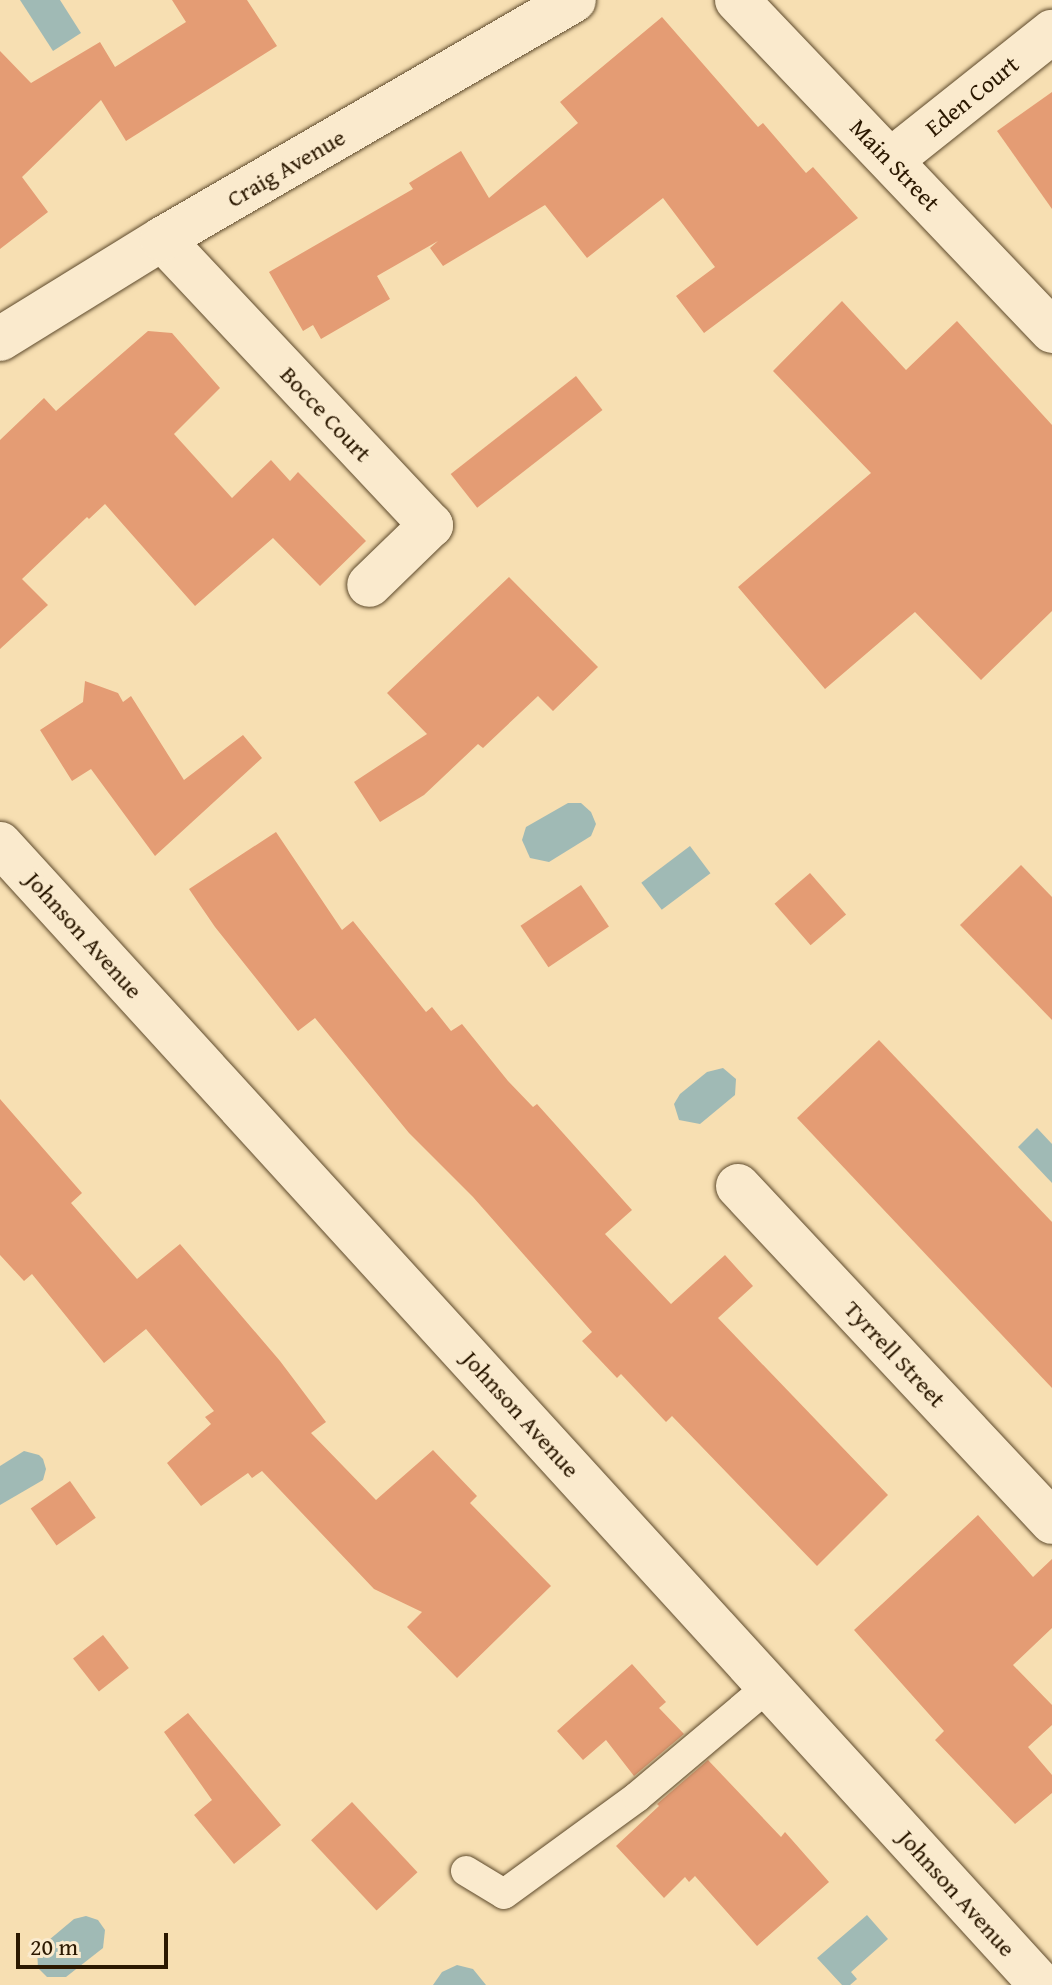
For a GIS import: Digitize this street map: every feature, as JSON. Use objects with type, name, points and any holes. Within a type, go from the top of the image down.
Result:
[{"type":"street","name":"Craig Avenue","points":[[0,339],[162,239],[574,0]]},
{"type":"street","name":"Main Street","points":[[737,0],[1052,331]]},
{"type":"street","name":"Eden Court","points":[[891,160],[1052,32]]},
{"type":"street","name":"Bocce Court","points":[[162,239],[431,525],[369,585]]},
{"type":"street","name":"Johnson Avenue","points":[[0,844],[1041,1985]]},
{"type":"street","name":"Tyrrell Street","points":[[738,1186],[1052,1522]]},
{"type":"lane","points":[[466,1871],[504,1894],[637,1797],[769,1686]]},
{"type":"water","points":[[20,0],[60,0],[81,33],[53,51]]},
{"type":"water","points":[[568,803],[581,803],[591,812],[596,824],[591,836],[549,862],[530,858],[522,840],[526,827]]},
{"type":"water","points":[[690,846],[710,873],[662,910],[641,883]]},
{"type":"water","points":[[723,1068],[736,1079],[735,1095],[700,1124],[679,1120],[674,1104],[680,1094],[707,1072]]},
{"type":"water","points":[[1037,1128],[1052,1144],[1052,1183],[1018,1147]]},
{"type":"water","points":[[24,1451],[43,1459],[46,1469],[43,1480],[0,1505],[0,1466]]},
{"type":"water","points":[[867,1915],[888,1939],[851,1972],[857,1979],[850,1985],[842,1985],[817,1958]]},
{"type":"water","points":[[86,1916],[98,1920],[105,1930],[103,1948],[66,1977],[47,1977],[38,1968],[37,1950],[74,1919]]},
{"type":"water","points":[[457,1965],[473,1969],[486,1985],[433,1985],[442,1972]]},
{"type":"building","points":[[172,0],[247,0],[277,46],[126,141],[101,100],[22,177],[48,212],[0,249],[0,51],[31,83],[100,42],[115,67],[186,22]]},
{"type":"building","points":[[662,17],[758,127],[763,123],[806,173],[813,167],[858,218],[704,333],[676,296],[715,267],[663,198],[587,258],[545,205],[443,266],[430,248],[438,241],[377,276],[390,299],[321,339],[313,325],[303,331],[269,272],[413,189],[409,183],[461,151],[489,198],[578,123],[560,102]]},
{"type":"building","points":[[1052,92],[1052,209],[997,131]]},
{"type":"building","points":[[842,301],[906,370],[957,321],[1052,425],[1052,611],[981,680],[915,612],[825,689],[738,587],[871,473],[773,371]]},
{"type":"building","points":[[148,331],[172,333],[220,388],[174,434],[232,498],[271,460],[290,481],[298,472],[366,541],[320,586],[273,538],[195,606],[105,504],[89,519],[87,517],[22,579],[48,605],[0,649],[0,440],[44,398],[56,411]]},
{"type":"building","points":[[576,376],[602,410],[477,508],[451,474]]},
{"type":"building","points":[[509,577],[598,667],[553,711],[538,696],[483,748],[478,744],[424,795],[380,822],[354,782],[427,734],[387,693]]},
{"type":"building","points":[[85,681],[118,693],[123,702],[131,696],[184,780],[243,735],[262,758],[155,856],[91,769],[72,781],[40,730],[83,702]]},
{"type":"building","points":[[276,832],[342,930],[353,921],[426,1012],[432,1007],[451,1031],[462,1024],[508,1081],[533,1107],[537,1104],[632,1210],[605,1234],[671,1304],[725,1255],[753,1286],[718,1318],[888,1495],[817,1566],[672,1416],[666,1422],[621,1374],[617,1378],[582,1341],[592,1332],[473,1197],[409,1133],[315,1018],[298,1031],[215,927],[189,889]]},
{"type":"building","points":[[1021,865],[1052,897],[1052,1020],[960,925]]},
{"type":"building","points":[[810,873],[846,915],[811,945],[775,904]]},
{"type":"building","points":[[581,885],[609,926],[548,967],[520,926]]},
{"type":"building","points":[[879,1040],[1052,1222],[1052,1388],[797,1118]]},
{"type":"building","points":[[0,1099],[82,1193],[71,1203],[137,1279],[180,1244],[280,1361],[326,1422],[311,1433],[376,1500],[433,1450],[477,1496],[470,1503],[551,1586],[457,1678],[407,1627],[422,1612],[374,1589],[262,1471],[252,1478],[248,1473],[201,1506],[167,1463],[211,1424],[205,1417],[214,1411],[146,1329],[104,1363],[32,1274],[24,1281],[0,1255]]},
{"type":"building","points":[[70,1481],[96,1518],[56,1545],[31,1509]]},
{"type":"building","points":[[978,1515],[1033,1577],[1052,1559],[1052,1628],[1013,1665],[1052,1705],[1052,1725],[1028,1747],[1052,1775],[1052,1793],[1015,1824],[935,1740],[944,1731],[854,1630]]},
{"type":"building","points":[[103,1635],[129,1668],[99,1691],[73,1658]]},
{"type":"building","points":[[632,1664],[666,1702],[659,1708],[684,1734],[634,1776],[606,1740],[583,1760],[557,1731]]},
{"type":"building","points":[[188,1713],[281,1825],[234,1864],[194,1815],[212,1800],[164,1732]]},
{"type":"building","points":[[708,1760],[781,1837],[785,1832],[829,1882],[757,1946],[695,1876],[689,1882],[685,1877],[664,1898],[616,1846],[659,1806],[657,1804]]},
{"type":"building","points":[[352,1802],[417,1872],[377,1910],[311,1840]]}]
